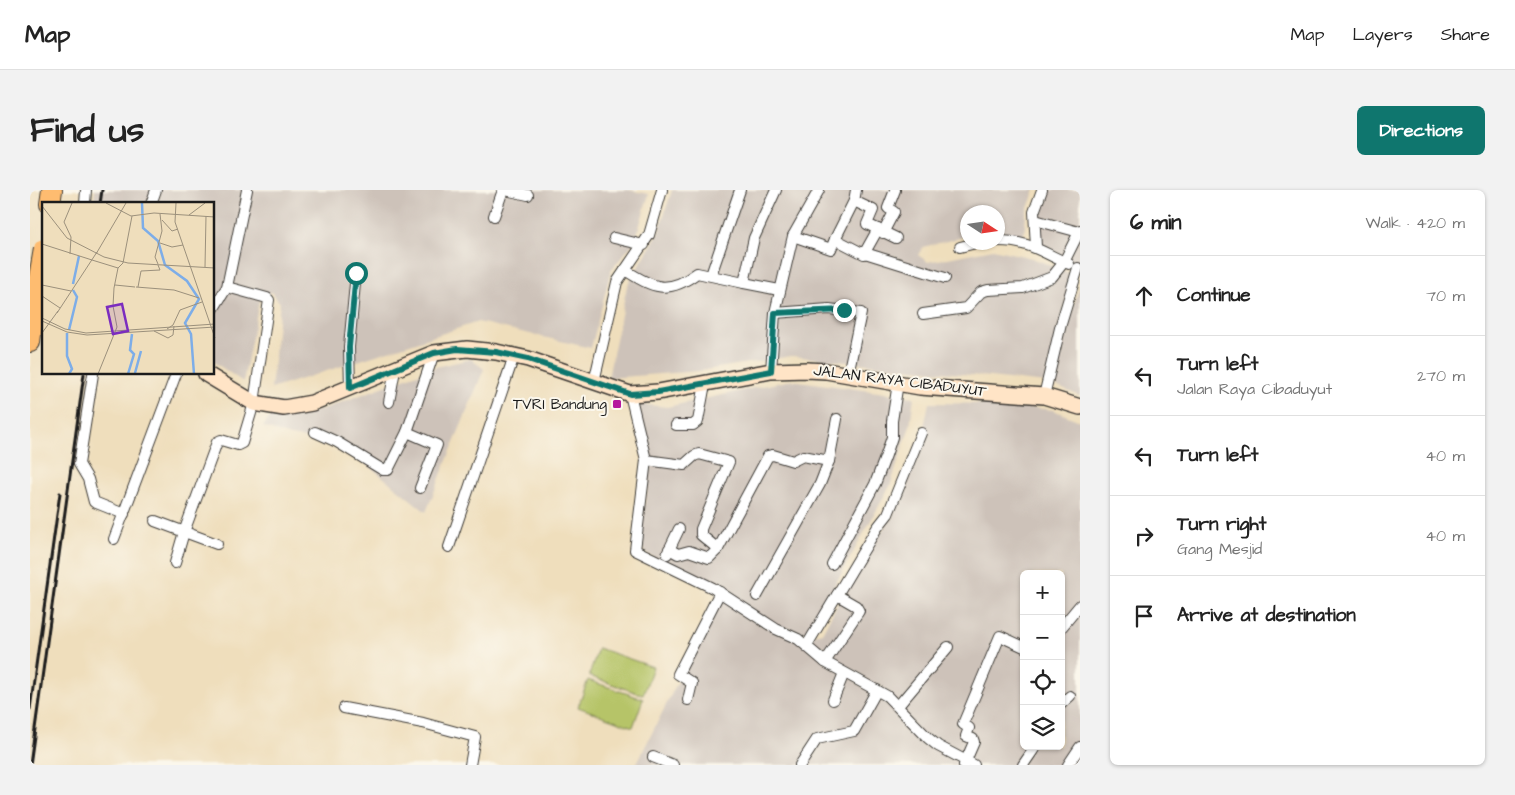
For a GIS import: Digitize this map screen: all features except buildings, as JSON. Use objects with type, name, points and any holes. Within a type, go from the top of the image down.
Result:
[{"type":"highway","points":[[30,342],[42,268]]},
{"type":"main road","points":[[30,262],[42,269]]},
{"type":"main road","points":[[30,273],[40,288]]},
{"type":"main road","name":"JALAN RAYA CIBADUYUT","points":[[208,375],[254,403],[276,408],[292,407],[312,403],[434,353],[467,349],[514,356],[630,394],[644,394],[771,371],[826,371],[898,383],[1044,396],[1080,407]]},
{"type":"street","points":[[152,202],[156,190]]},
{"type":"street","points":[[215,306],[227,287],[248,190]]},
{"type":"street","points":[[494,216],[504,190],[528,195]]},
{"type":"street","points":[[711,275],[740,190]]},
{"type":"street","points":[[744,283],[754,238],[776,190]]},
{"type":"street","points":[[771,371],[775,313],[793,236],[819,190]]},
{"type":"street","points":[[865,253],[894,212],[888,208],[895,190]]},
{"type":"street","points":[[1036,246],[1035,208],[1042,190]]},
{"type":"street","points":[[594,382],[617,282],[649,235],[659,191]]},
{"type":"street","points":[[793,236],[830,249],[855,195],[873,210],[867,224],[896,238]]},
{"type":"street","points":[[923,314],[966,308],[981,292],[1024,288],[1052,277],[1064,262],[1079,231],[1035,220]]},
{"type":"street","points":[[614,238],[644,245]]},
{"type":"street","points":[[835,239],[865,253],[945,278]]},
{"type":"street","points":[[1005,241],[1036,246],[1079,269],[1061,324],[1044,396]]},
{"type":"street","points":[[625,270],[645,283],[658,287],[680,283],[697,273],[779,290]]},
{"type":"street","points":[[350,388],[349,347],[356,273]]},
{"type":"street","points":[[175,563],[184,532],[217,442],[221,440],[238,445],[242,443],[254,403],[270,300],[227,287]]},
{"type":"street","points":[[775,313],[829,310],[860,313],[848,374]]},
{"type":"street","points":[[315,432],[386,471],[391,467],[407,432],[434,353]]},
{"type":"street","points":[[449,547],[514,356]]},
{"type":"street","points":[[390,402],[395,370]]},
{"type":"street","points":[[93,375],[80,464],[88,479],[94,502],[124,514]]},
{"type":"street","points":[[114,539],[176,375]]},
{"type":"street","points":[[832,564],[875,484],[886,455],[892,437],[892,421],[898,383]]},
{"type":"street","points":[[676,425],[694,425],[698,421],[705,384]]},
{"type":"street","points":[[630,394],[646,460],[644,489],[634,547],[637,551],[663,562],[720,592],[776,629],[807,644],[825,662],[844,674],[877,690],[898,706],[928,738],[968,764],[974,740],[966,736],[969,728],[962,724],[1000,636],[1020,645]]},
{"type":"street","points":[[757,596],[817,490],[829,461],[837,419]]},
{"type":"street","points":[[407,432],[437,445],[420,488]]},
{"type":"street","points":[[807,644],[877,528],[888,514],[921,433]]},
{"type":"street","points":[[646,460],[684,465],[699,454],[729,462],[701,529],[701,536],[718,549]]},
{"type":"street","points":[[669,549],[678,554],[689,551],[709,558],[718,549],[768,456],[773,455],[793,461],[803,456],[829,461]]},
{"type":"street","points":[[155,521],[217,544]]},
{"type":"street","points":[[663,562],[679,529]]},
{"type":"street","points":[[688,700],[692,683],[678,674],[720,592]]},
{"type":"street","points":[[825,662],[859,611],[856,606],[837,595]]},
{"type":"street","points":[[1065,623],[1080,605]]},
{"type":"street","points":[[898,706],[948,647]]},
{"type":"street","points":[[833,700],[844,674]]},
{"type":"street","points":[[800,765],[817,739],[854,731],[877,690]]},
{"type":"street","points":[[1065,700],[1070,696]]},
{"type":"street","points":[[344,708],[423,723],[475,737],[470,765]]},
{"type":"street","points":[[1068,765],[1080,747]]},
{"type":"street","points":[[1023,765],[1033,750]]},
{"type":"street","points":[[653,757],[673,765]]},
{"type":"shaded area","points":[[95,190],[629,190],[649,194],[635,241],[611,270],[591,348],[478,322],[271,389],[280,303],[272,292],[260,297],[243,382],[215,363],[215,202],[94,202]]},
{"type":"shaded area","points":[[672,190],[1035,190],[1026,213],[1024,236],[1005,233],[1005,205],[960,205],[960,238],[923,247],[918,255],[928,262],[988,250],[997,250],[1032,258],[1072,274],[1046,383],[792,356],[699,371],[608,378],[627,286],[658,234]]},
{"type":"shaded area","points":[[1050,190],[1080,190],[1080,266],[1040,246],[1039,217]]},
{"type":"shaded area","points":[[1080,284],[1080,396],[1051,384]]},
{"type":"shaded area","points":[[471,359],[484,369],[426,512],[342,444],[290,436],[263,427],[270,417],[318,411],[436,367]]},
{"type":"shaded area","points":[[791,380],[914,397],[910,426],[890,486],[810,630],[813,635],[822,633],[866,551],[891,519],[924,427],[929,403],[997,404],[1053,410],[1080,421],[1080,765],[636,765],[721,595],[646,553],[638,543],[649,479],[638,404],[667,407]]},
{"type":"green space","points":[[598,648],[653,667],[643,695],[589,676]]},
{"type":"green space","points":[[588,680],[643,699],[633,727],[578,707]]},
{"type":"railway","points":[[100,202],[102,190]]},
{"type":"railway","points":[[30,765],[84,375]]},
{"type":"railway","points":[[30,709],[60,493]]},
{"type":"place","name":"TVRI Bandung","points":[[617,404]]},
{"type":"route","points":[[356,273],[349,347],[350,388],[434,353],[446,350],[467,349],[496,352],[528,359],[630,394],[658,392],[771,371],[775,313],[844,310]]}]
